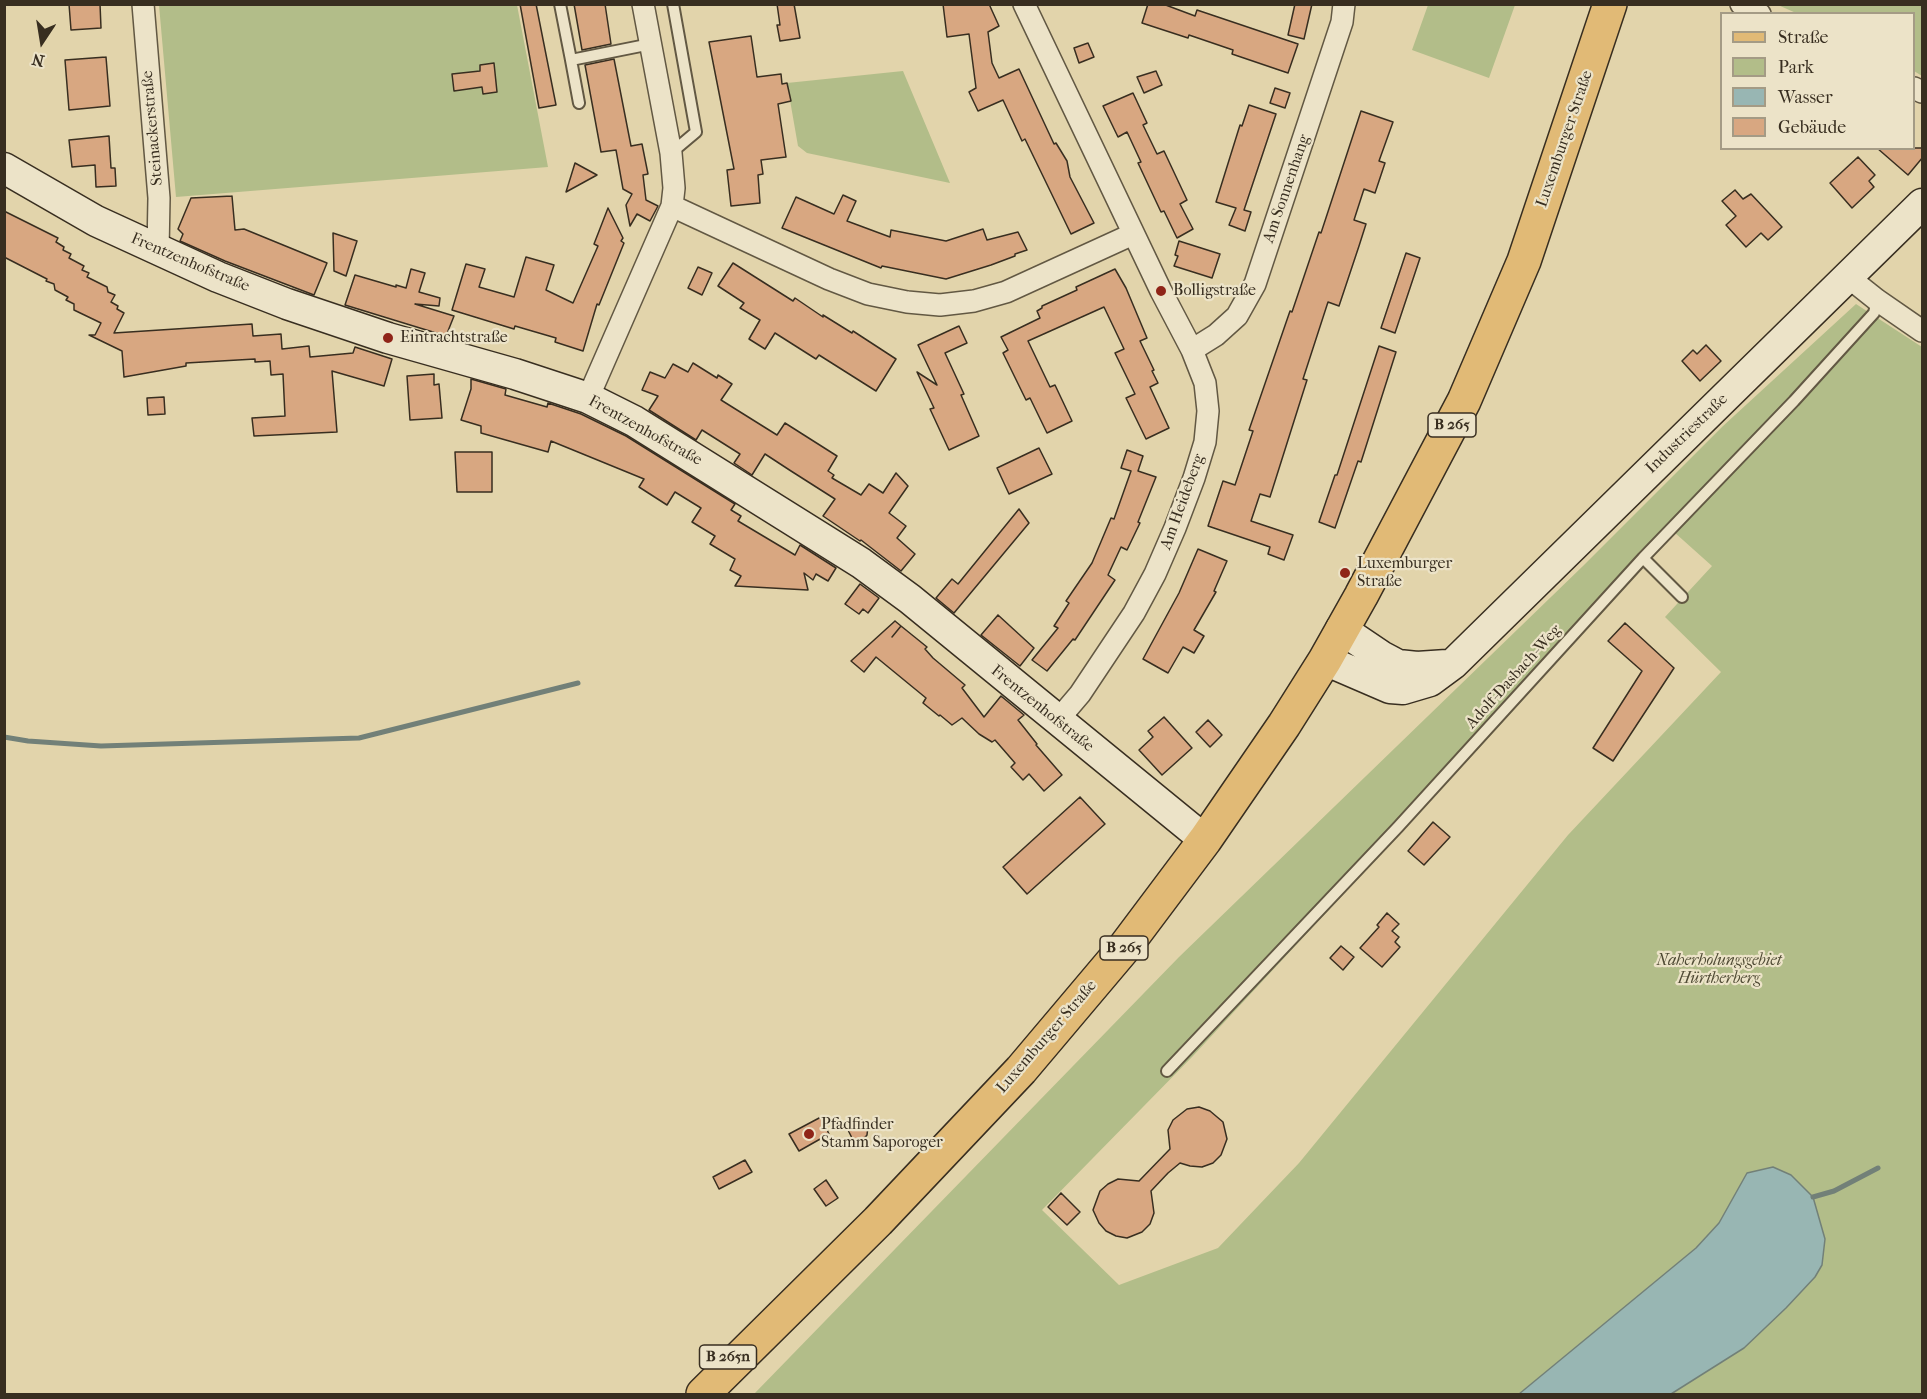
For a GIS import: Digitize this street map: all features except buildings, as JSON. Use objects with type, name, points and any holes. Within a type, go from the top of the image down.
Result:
[{"type":"main road","name":"Luxemburger Straße","points":[[775,1322],[878,1221],[1022,1070],[1124,948],[1205,840],[1284,725],[1325,660],[1464,401],[1524,261],[1610,4]]},
{"type":"main road","name":"B 265n","points":[[683,1395],[740,1347],[775,1322]]},
{"type":"main road","name":"B 265n","points":[[703,1395],[775,1322]]},
{"type":"street","name":"Steinackerstraße","points":[[143,4],[159,198],[158,251]]},
{"type":"street","points":[[588,398],[672,206],[674,188],[671,153],[643,4]]},
{"type":"street","name":"Am Heideberg","points":[[1024,4],[1133,234],[1192,350],[1205,383],[1208,411],[1205,442],[1194,478],[1175,528],[1134,613],[1080,694],[1057,721]]},
{"type":"street","name":"Am Sonnenhang","points":[[1192,350],[1216,335],[1237,316],[1254,284],[1339,33],[1344,4]]},
{"type":"street","points":[[1741,4],[1756,12]]},
{"type":"street","name":"Frentzenhofstraße","points":[[4,168],[96,221],[158,251],[287,304],[388,338],[588,398],[634,421],[861,563],[909,599],[1205,840]]},
{"type":"street","name":"Industriestraße","points":[[1325,660],[1378,684],[1396,688],[1431,681],[1453,664],[1923,204]]},
{"type":"street","points":[[672,206],[829,279],[868,294],[907,302],[940,305],[974,301],[1006,292],[1133,234]]},
{"type":"street","points":[[1848,277],[1923,331]]},
{"type":"street","points":[[1341,629],[1398,665],[1417,667],[1453,664]]},
{"type":"lane","points":[[560,4],[579,104]]},
{"type":"lane","points":[[671,153],[696,132],[673,4]]},
{"type":"lane","points":[[571,60],[651,44]]},
{"type":"lane","name":"Adolf-Dasbach-Weg","points":[[1167,1071],[1398,827],[1643,558],[1802,392],[1874,313],[1877,300]]},
{"type":"lane","points":[[1643,558],[1682,597]]},
{"type":"green space","points":[[159,5],[517,5],[548,167],[176,197]]},
{"type":"green space","points":[[1428,5],[1515,5],[1489,78],[1412,50]]},
{"type":"green space","points":[[1778,5],[1922,5],[1922,76],[1915,72],[1915,12],[1794,12]]},
{"type":"green space","points":[[903,71],[950,183],[807,153],[798,146],[787,83]]},
{"type":"green space","name":"Naherholungsgebiet Hürtherberg","points":[[1856,304],[1922,347],[1922,1394],[1671,1394],[1744,1348],[1747,1173],[1719,1223],[1696,1248],[1519,1394],[754,1394],[1179,957],[1583,566],[1723,426]],"holes":[[[1674,532],[1712,566],[1665,617],[1721,672],[1568,835],[1299,1163],[1218,1248],[1119,1285],[1042,1210],[1192,1057],[1480,747]]]},
{"type":"water","points":[[1773,1167],[1791,1175],[1813,1197],[1825,1239],[1822,1265],[1815,1277],[1786,1308],[1744,1348],[1671,1394],[1519,1394],[1696,1248],[1719,1223],[1747,1173]]},
{"type":"waterway","points":[[4,737],[101,746],[359,738],[578,683]]},
{"type":"waterway","points":[[1813,1197],[1834,1191],[1878,1168]]},
{"type":"place","name":"Bolligstraße","points":[[1161,291]]},
{"type":"place","name":"Eintrachtstraße","points":[[388,338]]},
{"type":"place","name":"Luxemburger Straße","points":[[1345,573]]},
{"type":"place","name":"Pfadfinder Stamm Saporoger","points":[[809,1134]]}]
